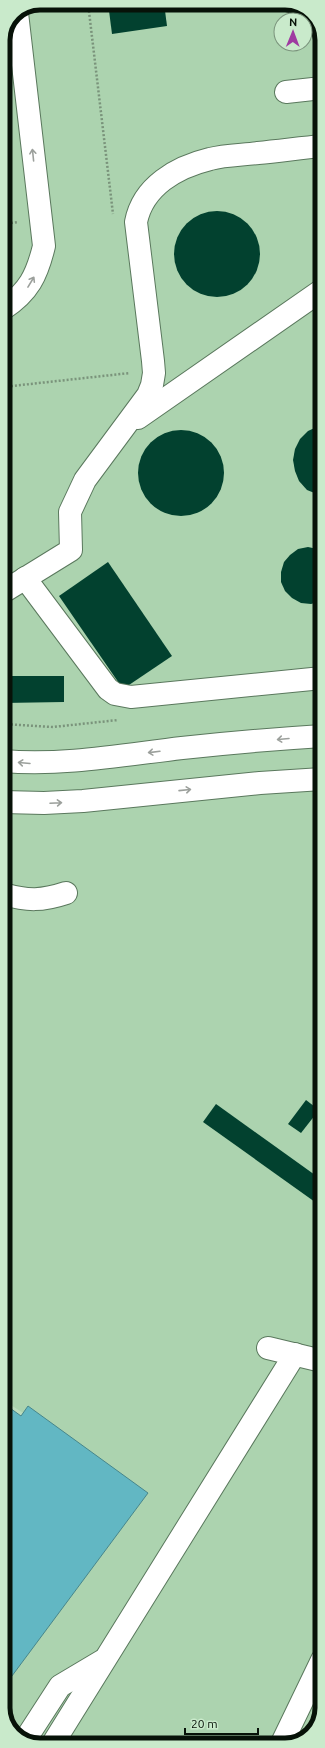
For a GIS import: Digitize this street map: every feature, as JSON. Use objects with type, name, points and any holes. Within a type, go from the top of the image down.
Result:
[{"type":"main road","points":[[10,304],[30,285],[39,267],[44,246],[18,20]]},
{"type":"main road","points":[[286,92],[315,89]]},
{"type":"main road","points":[[10,588],[71,550],[70,512],[85,480],[126,427],[148,395],[152,385],[154,373],[136,222],[138,209],[144,197],[164,178],[186,167],[210,158],[315,147]]},
{"type":"main road","points":[[126,427],[315,295]]},
{"type":"main road","points":[[25,578],[108,689],[122,696],[130,697],[315,679]]},
{"type":"main road","points":[[10,762],[30,763],[72,762],[183,748],[315,737]]},
{"type":"main road","points":[[10,802],[44,803],[83,801],[260,783],[315,779]]},
{"type":"main road","points":[[10,896],[24,900],[46,900],[66,893]]},
{"type":"main road","points":[[268,1348],[315,1359]]},
{"type":"main road","points":[[56,1738],[295,1354]]},
{"type":"main road","points":[[28,1735],[60,1686],[105,1659]]},
{"type":"main road","points":[[284,1738],[315,1675]]},
{"type":"path","points":[[89,10],[113,215]]},
{"type":"path","points":[[10,386],[131,373],[130,365]]},
{"type":"shaded area","points":[[40,10],[286,10],[296,12],[273,12],[273,52],[313,52],[313,30],[315,37],[315,1708],[313,1719],[307,1728],[298,1735],[288,1738],[39,1738],[29,1736],[24,1733],[14,1723],[10,1711],[10,1679],[148,1493],[10,1404],[10,40],[12,29],[19,19],[29,12]]},
{"type":"water","points":[[28,1406],[148,1493],[10,1679],[10,1408],[21,1416]]},
{"type":"building","points":[[109,10],[165,10],[167,26],[112,34]]},
{"type":"building","points":[[217,211],[233,215],[247,224],[256,238],[260,254],[256,270],[247,284],[233,293],[217,297],[201,293],[187,284],[178,270],[174,254],[178,238],[187,224],[201,215]]},
{"type":"building","points":[[315,428],[315,493],[307,490],[299,481],[293,460],[295,449],[300,439],[308,431]]},
{"type":"building","points":[[173,430],[189,430],[198,433],[212,442],[221,456],[224,465],[224,481],[221,490],[212,504],[198,513],[189,516],[173,516],[157,509],[150,504],[145,497],[138,481],[138,465],[145,449],[150,442],[157,437]]},
{"type":"building","points":[[308,547],[315,548],[315,603],[301,603],[292,598],[285,591],[281,582],[281,572],[284,562],[298,549]]},
{"type":"building","points":[[108,562],[172,656],[123,689],[59,596]]},
{"type":"building","points":[[10,676],[64,676],[64,702],[10,703]]},
{"type":"building","points":[[306,1100],[315,1107],[315,1115],[301,1133],[288,1124]]},
{"type":"building","points":[[216,1104],[315,1175],[315,1202],[203,1122]]}]
